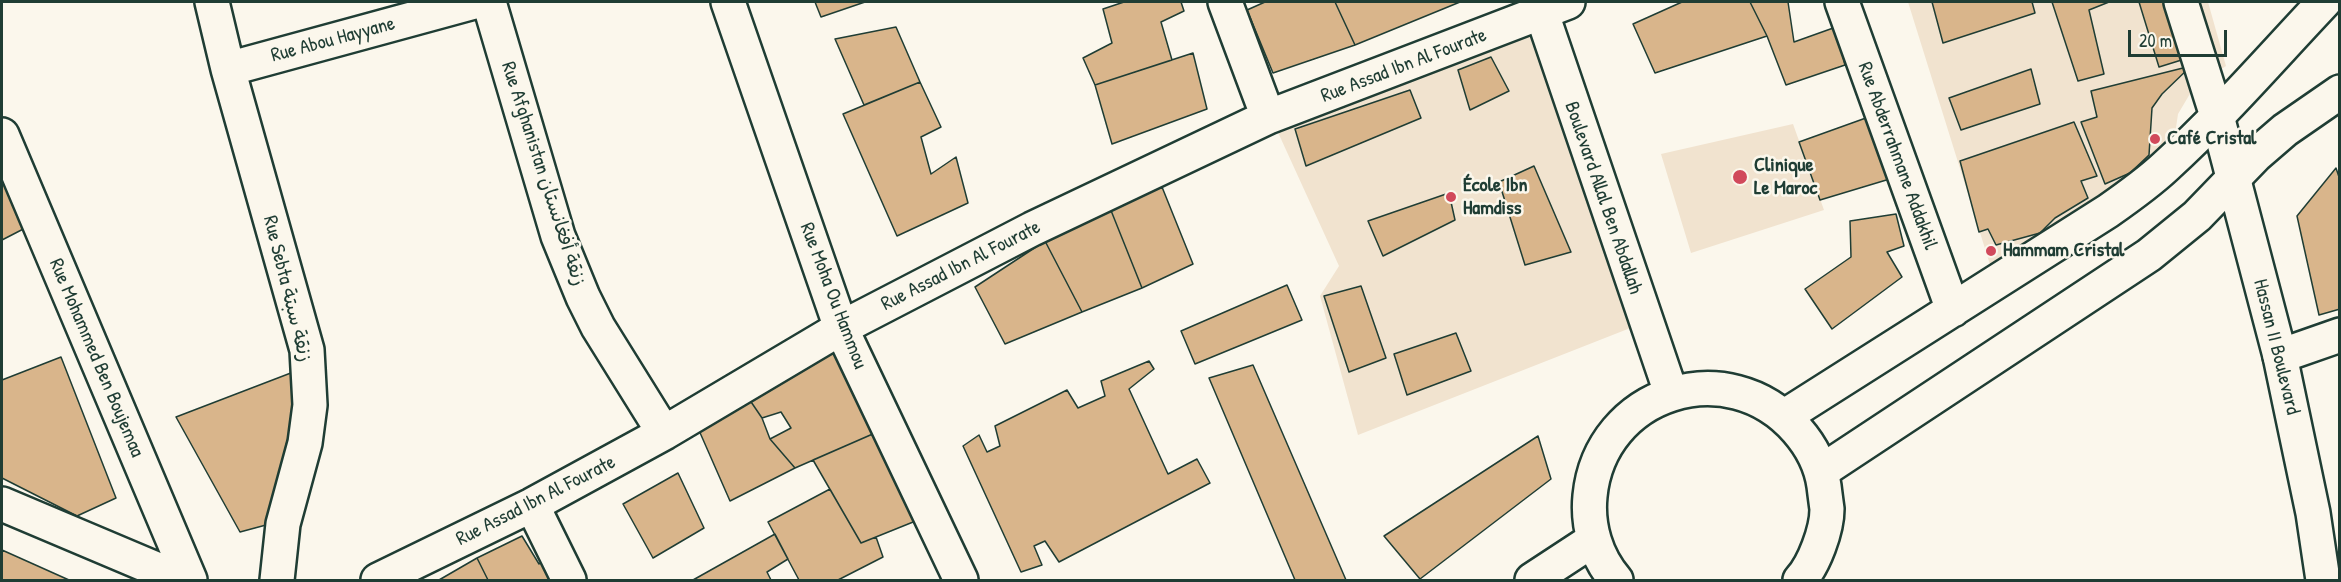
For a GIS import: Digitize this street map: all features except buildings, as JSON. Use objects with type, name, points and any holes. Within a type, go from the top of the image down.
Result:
[{"type":"street","name":"Rue Sebta زنقة سبتة","points":[[212,2],[228,69],[307,350],[310,405],[305,443],[283,524],[277,580]]},
{"type":"street","name":"Rue Abou Hayyane","points":[[228,69],[474,2]]},
{"type":"street","name":"Rue Afghanistan زنقة أفغانستان","points":[[489,2],[558,236],[572,272],[598,327],[664,433]]},
{"type":"street","name":"Rue Moha Ou Hammou","points":[[728,2],[841,328],[961,580]]},
{"type":"street","points":[[1225,2],[1268,117]]},
{"type":"street","name":"Rue Abderrahmane Addakhil","points":[[1842,2],[1953,310]]},
{"type":"street","name":"Hassan II Boulevard","points":[[2181,2],[2217,116],[2280,356],[2313,513],[2323,580]]},
{"type":"street","points":[[1785,416],[2116,206],[2165,167],[2217,116],[2324,2]]},
{"type":"street","name":"Rue Assad Ibn Al Fourate","points":[[378,580],[532,505],[664,433],[841,328],[1042,224],[1268,117],[1549,5]]},
{"type":"street","name":"Boulevard Allal Ben Abdallah","points":[[1549,5],[1671,393]]},
{"type":"street","points":[[1822,471],[2149,255],[2197,216],[2285,130],[2340,92]]},
{"type":"street","name":"Rue Mohammed Ben Boujemaa","points":[[2,135],[190,580]]},
{"type":"street","points":[[2280,356],[2340,335]]},
{"type":"street","points":[[1616,580],[1607,570],[1593,540],[1588,510],[1592,480],[1602,451],[1620,426],[1643,406],[1671,393],[1700,388],[1731,390],[1760,399],[1785,416],[1807,441],[1822,471],[1827,510],[1818,550],[1800,580]]},
{"type":"street","points":[[2,504],[182,580]]},
{"type":"street","points":[[532,505],[569,580]]},
{"type":"street","points":[[1532,580],[1593,540]]},
{"type":"street","points":[[1818,550],[1830,580]]},
{"type":"shaded area","points":[[1908,2],[2208,2],[2226,66],[2194,87],[2178,114],[2170,168],[1992,271]]},
{"type":"shaded area","name":"École Ibn Hamdiss","points":[[1537,33],[1638,325],[1358,435],[1320,296],[1339,266],[1276,128]]},
{"type":"shaded area","name":"Clinique Le Maroc","points":[[1793,124],[1824,210],[1691,253],[1661,154]]},
{"type":"place","name":"Café Cristal","points":[[2155,139]]},
{"type":"place","name":"Clinique Le Maroc","points":[[1740,177]]},
{"type":"place","name":"École Ibn Hamdiss","points":[[1451,197]]},
{"type":"place","name":"Hammam Cristal","points":[[1991,251]]}]
